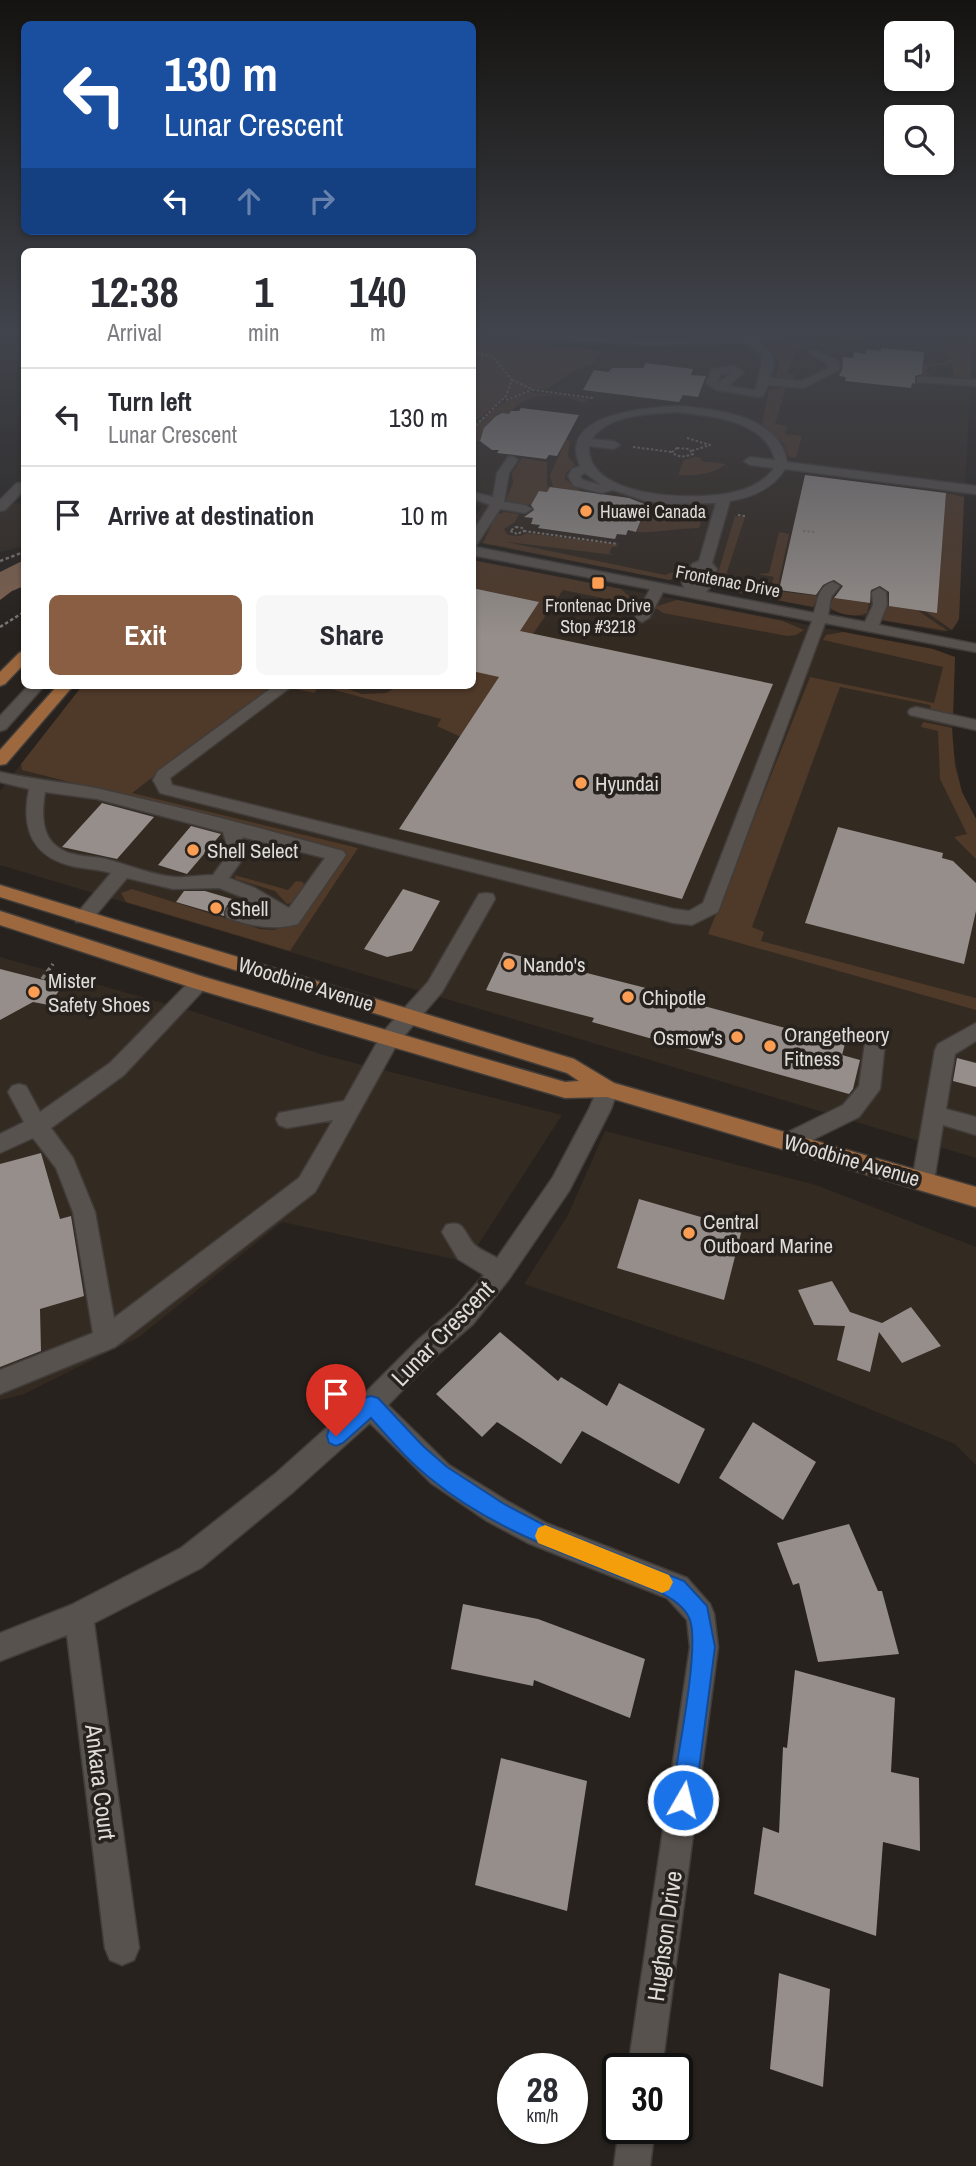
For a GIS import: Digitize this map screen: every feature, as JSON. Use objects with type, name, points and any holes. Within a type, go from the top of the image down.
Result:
[{"type":"main road","points":[[0,681],[21,659]]},
{"type":"main road","points":[[0,760],[62,689]]},
{"type":"main road","name":"Woodbine Avenue","points":[[0,891],[574,1067],[607,1089],[976,1197]]},
{"type":"main road","name":"Woodbine Avenue","points":[[0,918],[200,983],[565,1090],[607,1089]]},
{"type":"street","points":[[589,435],[583,442],[582,453],[587,468],[576,472],[575,480],[579,483],[601,489],[615,486],[664,499],[695,501],[759,494],[781,465],[778,447],[767,435]]},
{"type":"street","points":[[583,442],[614,445]]},
{"type":"street","points":[[817,469],[820,454]]},
{"type":"street","points":[[476,537],[496,504],[504,485],[503,473],[512,460]]},
{"type":"street","points":[[750,461],[976,490]]},
{"type":"street","points":[[889,462],[889,477]]},
{"type":"street","points":[[0,484],[21,486]]},
{"type":"street","points":[[0,507],[21,488]]},
{"type":"street","points":[[476,495],[496,504],[525,509]]},
{"type":"street","points":[[695,594],[704,586],[710,569],[705,563],[724,498]]},
{"type":"street","name":"Frontenac Drive","points":[[476,552],[695,594],[822,610],[870,628],[976,648]]},
{"type":"street","points":[[280,689],[163,775],[161,780],[166,789],[674,916],[692,918],[711,907],[833,586]]},
{"type":"street","points":[[642,618],[658,587]]},
{"type":"street","points":[[870,628],[880,605],[878,592]]},
{"type":"street","points":[[804,665],[822,669]]},
{"type":"street","points":[[0,726],[33,689]]},
{"type":"street","points":[[916,712],[976,725]]},
{"type":"street","points":[[0,777],[38,786],[97,794],[337,855],[291,919],[261,922],[234,913]]},
{"type":"street","points":[[38,786],[34,803],[35,831],[47,849],[67,859],[98,863],[155,881],[183,884],[218,881],[259,898],[291,919]]},
{"type":"street","points":[[218,881],[238,853],[230,826]]},
{"type":"street","points":[[83,917],[123,871]]},
{"type":"street","points":[[155,881],[180,896]]},
{"type":"street","points":[[0,1382],[106,1339],[307,1185],[390,1038],[435,988],[486,899]]},
{"type":"street","points":[[0,1144],[37,1126],[117,1069],[200,983]]},
{"type":"street","points":[[923,1181],[945,1050],[976,1031]]},
{"type":"street","points":[[788,1142],[851,1111],[869,1089],[875,1043]]},
{"type":"street","name":"Lunar Crescent","points":[[0,1647],[79,1616],[191,1558],[284,1483],[371,1405],[427,1348],[464,1316],[501,1272],[561,1184],[600,1109],[607,1089]]},
{"type":"street","points":[[19,1092],[37,1126],[65,1164],[84,1212],[106,1339]]},
{"type":"street","points":[[287,1119],[352,1108]]},
{"type":"street","points":[[934,1114],[976,1126]]},
{"type":"street","points":[[454,1231],[466,1252],[501,1272]]},
{"type":"street","name":"Hughson Drive","points":[[371,1405],[416,1453],[440,1474],[497,1511],[538,1533],[677,1588],[700,1614],[704,1647],[648,2053]]},
{"type":"street","name":"Ankara Court","points":[[79,1616],[122,1948]]},
{"type":"street","points":[[632,2166],[635,2144]]},
{"type":"path","points":[[633,447],[672,452],[682,448],[691,451],[710,445],[687,438]]},
{"type":"path","points":[[672,452],[683,458],[692,455],[691,451]]},
{"type":"path","points":[[738,515],[746,516]]},
{"type":"path","points":[[524,531],[618,544]]},
{"type":"path","points":[[803,531],[815,532]]},
{"type":"path","points":[[0,561],[21,553]]},
{"type":"path","points":[[1,627],[21,613]]},
{"type":"path","points":[[41,979],[53,964]]},
{"type":"shaded area","points":[[476,435],[968,435],[958,623],[952,630],[943,632],[476,543],[476,516],[482,507],[476,504]]},
{"type":"shaded area","points":[[774,435],[802,436],[796,458],[789,457],[783,443]]},
{"type":"shaded area","points":[[566,440],[570,441],[568,456],[575,465],[566,473],[565,479],[582,492],[553,487],[550,475]]},
{"type":"shaded area","points":[[522,458],[547,462],[547,486],[550,487],[547,492],[539,491],[531,505],[505,502],[513,483],[512,473]]},
{"type":"shaded area","points":[[701,458],[701,461],[726,464],[703,474],[678,475],[684,460]]},
{"type":"shaded area","points":[[946,493],[964,497],[959,619],[952,630],[925,611],[937,612]]},
{"type":"shaded area","points":[[0,502],[21,504],[21,547],[0,552]]},
{"type":"shaded area","points":[[638,503],[649,505],[654,512],[650,515],[657,517],[664,515],[661,512],[663,507],[704,513],[699,528],[637,532],[646,505]]},
{"type":"shaded area","points":[[504,512],[519,514],[515,522],[504,529],[508,535],[520,536],[527,533],[615,544],[618,547],[612,547],[609,553],[614,555],[507,542],[665,575],[676,571],[680,563],[685,564],[685,570],[677,578],[669,580],[483,543],[496,515]]},
{"type":"shaded area","points":[[735,516],[745,517],[726,575],[740,577],[739,584],[770,588],[774,577],[758,574],[769,573],[779,532],[789,534],[777,591],[818,596],[813,607],[730,591],[715,583]]},
{"type":"shaded area","points":[[476,561],[933,649],[955,657],[952,744],[962,792],[976,819],[976,1158],[0,865],[0,791],[21,764],[131,792],[268,689],[476,689]]},
{"type":"shaded area","points":[[476,561],[621,589],[630,597],[629,600],[617,601],[563,590],[533,634],[524,637],[476,591]]},
{"type":"shaded area","points":[[21,562],[21,587],[0,600],[0,572]]},
{"type":"shaded area","points":[[833,598],[869,603],[867,613],[853,615],[837,612],[830,607]]},
{"type":"shaded area","points":[[677,600],[783,621],[804,630],[787,636],[663,613],[654,607]]},
{"type":"shaded area","points":[[885,605],[917,610],[948,631],[881,620]]},
{"type":"shaded area","points":[[843,632],[933,649],[955,657],[953,717],[932,713],[930,705],[840,687],[752,927],[764,932],[761,941],[976,998],[976,1010],[708,934],[810,677],[934,703],[943,667],[823,640],[826,635]]},
{"type":"shaded area","points":[[476,671],[502,672],[461,737],[437,726],[441,719],[331,689],[348,689],[362,694],[386,693],[393,689],[476,689]]},
{"type":"shaded area","points":[[80,689],[268,689],[132,793],[358,848],[290,951],[126,902],[121,893],[132,889],[260,929],[274,930],[295,921],[341,859],[328,847],[22,770],[21,764]]},
{"type":"shaded area","points":[[296,689],[317,689],[314,693]]},
{"type":"shaded area","points":[[923,722],[952,728],[955,766],[962,792],[976,819],[976,859],[954,837],[967,834],[940,779],[938,731],[921,727]]},
{"type":"shaded area","points":[[234,875],[288,890],[296,881],[303,882],[305,889],[296,902],[287,904],[275,891],[236,879]]},
{"type":"shaded area","points":[[0,957],[198,1013],[323,1055],[562,1115],[467,1262],[282,1222],[139,1337],[22,1395],[0,1400]]},
{"type":"shaded area","points":[[605,1131],[816,1185],[976,1247],[976,1465],[955,1444],[764,1366],[524,1284],[568,1215]]},
{"type":"building","points":[[482,435],[568,435],[557,456],[549,455],[546,459],[497,453],[499,450],[492,450],[480,441]]},
{"type":"building","points":[[805,475],[946,493],[937,613],[889,606],[889,592],[880,586],[871,590],[870,603],[834,598],[843,586],[834,580],[823,585],[816,595],[779,590]]},
{"type":"building","name":"Huawei Canada","points":[[550,487],[629,498],[647,505],[636,532],[628,530],[626,535],[617,534],[615,539],[538,528],[540,525],[531,524],[533,518],[524,517],[534,510],[531,505],[539,491],[547,492]]},
{"type":"building","name":"Hyundai","points":[[476,589],[539,602],[520,631],[773,684],[682,899],[399,829],[499,677],[476,672]]},
{"type":"building","points":[[102,803],[154,817],[117,859],[62,847]]},
{"type":"building","name":"Shell Select","points":[[191,826],[221,834],[187,874],[158,865]]},
{"type":"building","points":[[838,827],[943,853],[942,858],[953,861],[976,883],[976,911],[964,964],[805,923]]},
{"type":"building","points":[[403,889],[440,901],[412,951],[387,957],[364,949]]},
{"type":"building","name":"Shell","points":[[184,891],[205,891],[242,902],[240,905],[227,905],[224,916],[176,902]]},
{"type":"building","points":[[504,952],[705,1003],[704,1006],[845,1044],[842,1055],[860,1060],[853,1089],[849,1094],[592,1022],[594,1018],[486,990]]},
{"type":"building","points":[[0,969],[63,985],[49,1005],[33,1002],[0,1020]]},
{"type":"building","points":[[957,1058],[976,1063],[976,1087],[953,1081]]},
{"type":"building","points":[[41,1153],[60,1219],[71,1216],[84,1296],[40,1309],[41,1351],[0,1367],[0,1164]]},
{"type":"building","points":[[639,1199],[742,1229],[724,1300],[617,1268]]},
{"type":"building","points":[[832,1281],[850,1312],[882,1323],[911,1307],[941,1346],[902,1363],[879,1332],[870,1372],[837,1360],[845,1326],[814,1325],[798,1290]]},
{"type":"building","points":[[500,1332],[558,1381],[561,1377],[607,1406],[619,1383],[705,1429],[679,1484],[582,1431],[561,1464],[497,1422],[482,1437],[436,1394]]},
{"type":"building","points":[[753,1422],[816,1462],[783,1520],[719,1478]]},
{"type":"building","points":[[849,1524],[878,1591],[882,1591],[899,1654],[818,1662],[799,1583],[793,1585],[777,1543]]},
{"type":"building","points":[[463,1604],[538,1619],[645,1659],[630,1718],[534,1680],[533,1686],[451,1669]]},
{"type":"building","points":[[795,1670],[895,1698],[891,1772],[919,1778],[920,1851],[883,1842],[876,1936],[754,1894],[763,1827],[779,1833],[783,1747],[787,1748]]},
{"type":"building","points":[[501,1758],[587,1781],[567,1911],[475,1885]]},
{"type":"building","points":[[779,1973],[830,1989],[823,2087],[770,2069]]},
{"type":"slow traffic","points":[[545,1536],[662,1582]]},
{"type":"place","name":"Huawei Canada","points":[[586,511]]},
{"type":"place","name":"Frontenac Drive Stop #3218","points":[[598,583]]},
{"type":"place","name":"Hyundai","points":[[581,783]]},
{"type":"place","name":"Shell Select","points":[[193,850]]},
{"type":"place","name":"Shell","points":[[216,908]]},
{"type":"place","name":"Nando's","points":[[509,964]]},
{"type":"place","name":"Mister Safety Shoes","points":[[34,992]]},
{"type":"place","name":"Chipotle","points":[[628,997]]},
{"type":"place","name":"Osmow's","points":[[737,1037]]},
{"type":"place","name":"Orangetheory Fitness","points":[[770,1046]]},
{"type":"place","name":"Central Outboard Marine","points":[[689,1233]]},
{"type":"route","points":[[336,1436],[371,1405],[416,1453],[440,1474],[497,1511],[538,1533],[677,1588],[700,1614],[704,1647],[683,1800]]}]
